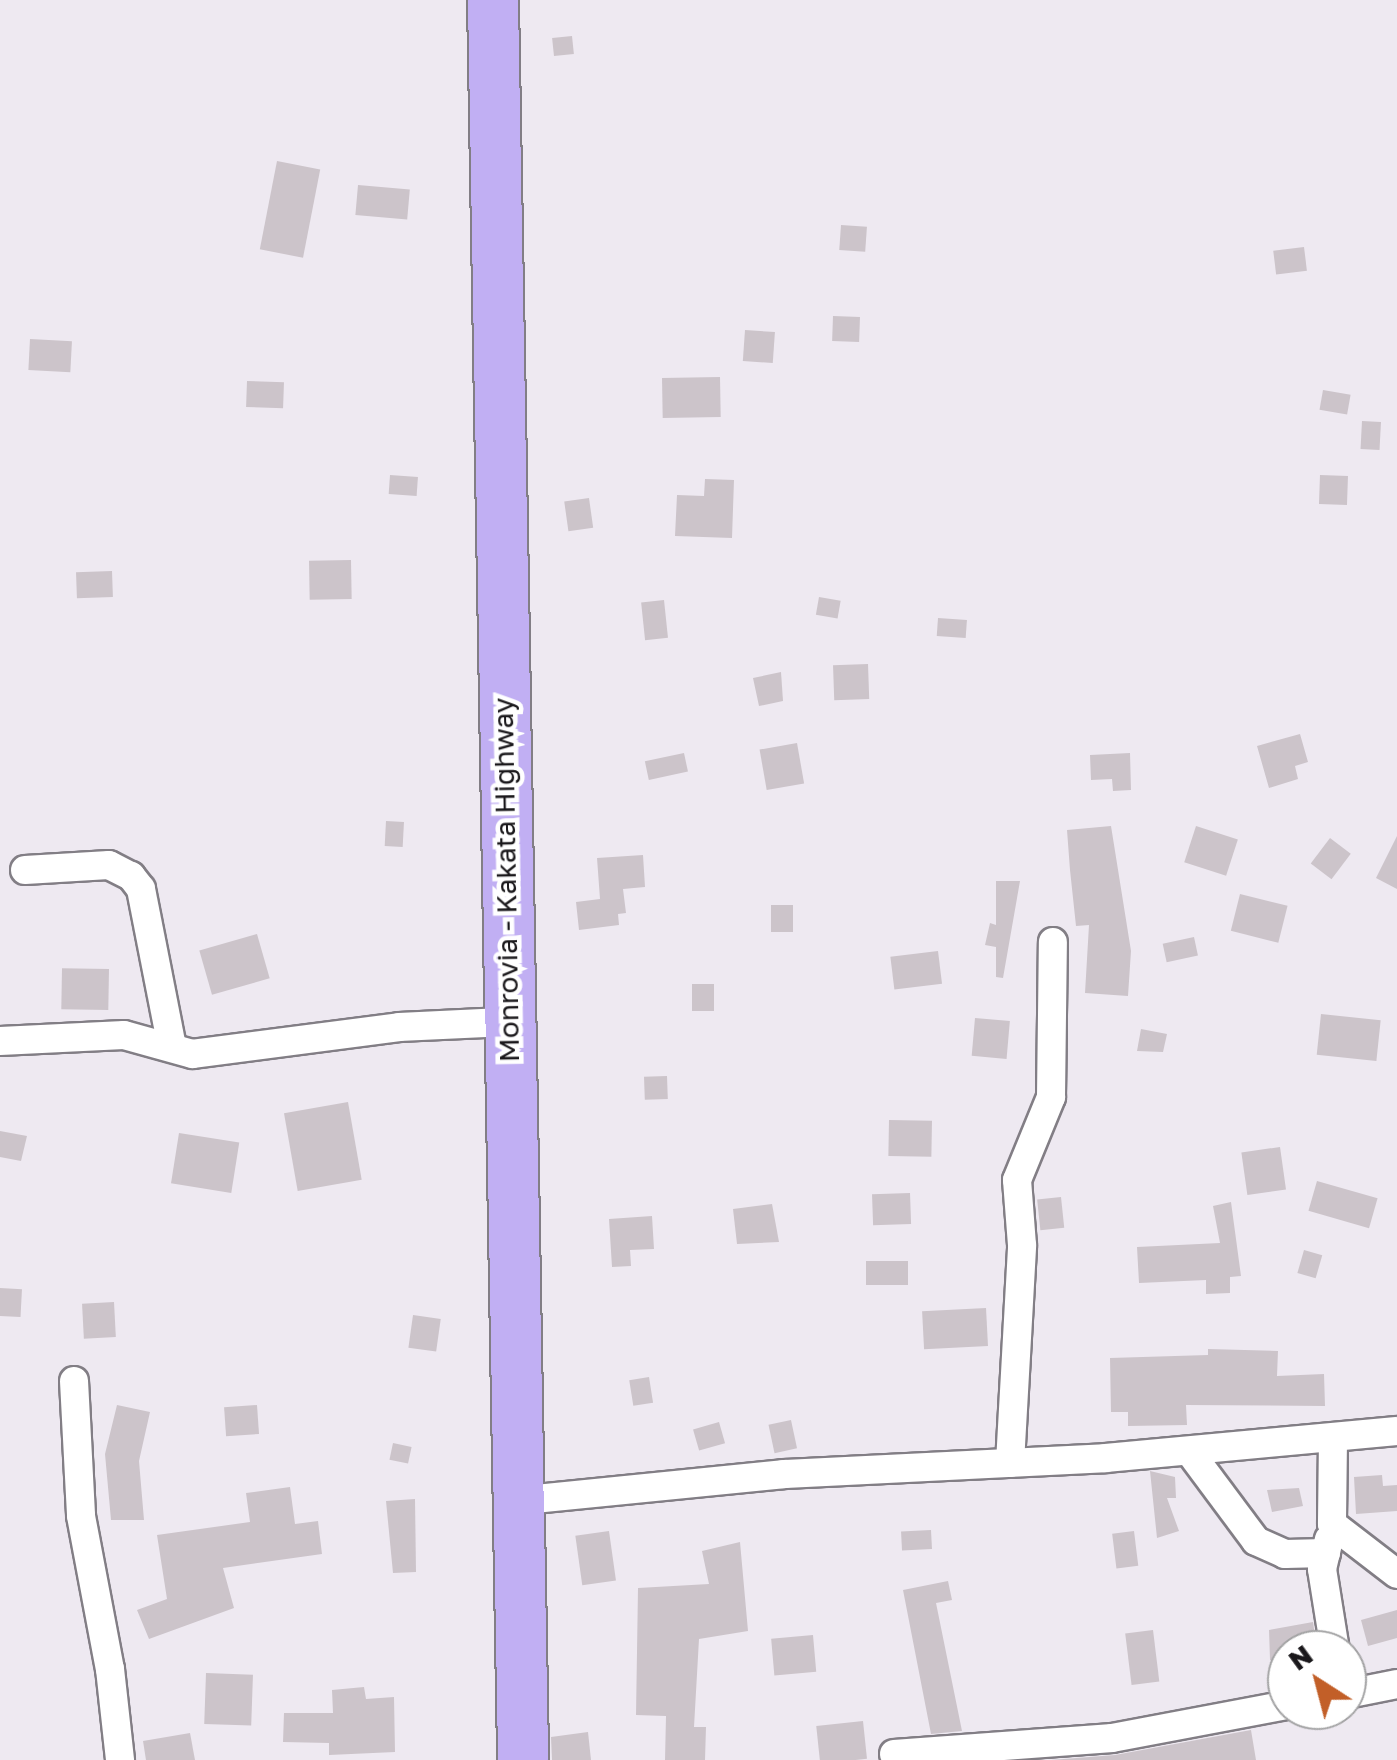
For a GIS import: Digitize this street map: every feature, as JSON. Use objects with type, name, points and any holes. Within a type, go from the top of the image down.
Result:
[{"type":"highway","name":"Monrovia - Kakata Highway","points":[[493,0],[514,1502],[523,1760]]},
{"type":"street","points":[[26,870],[109,865],[131,876],[141,889],[172,1047]]},
{"type":"street","points":[[1010,1463],[1022,1245],[1017,1180],[1051,1097],[1053,942]]},
{"type":"street","points":[[0,1041],[124,1035],[192,1054],[399,1027],[508,1022]]},
{"type":"street","points":[[74,1381],[80,1516],[110,1668],[120,1760]]},
{"type":"street","points":[[514,1502],[784,1474],[1188,1451],[1397,1431]]},
{"type":"street","points":[[1332,1630],[1322,1570],[1332,1524],[1333,1440]]},
{"type":"street","points":[[1188,1451],[1256,1541],[1285,1554],[1326,1553]]},
{"type":"street","points":[[1332,1524],[1394,1566]]},
{"type":"street","points":[[1367,1690],[1397,1684]]},
{"type":"street","points":[[894,1754],[1112,1738],[1267,1709]]},
{"type":"building","points":[[572,36],[574,54],[554,56],[552,38]]},
{"type":"building","points":[[277,161],[320,169],[303,258],[260,249]]},
{"type":"building","points":[[358,185],[410,190],[407,219],[355,215]]},
{"type":"building","points":[[841,225],[867,227],[865,252],[839,250]]},
{"type":"building","points":[[1304,247],[1307,271],[1276,275],[1273,251]]},
{"type":"building","points":[[833,316],[860,317],[859,342],[832,341]]},
{"type":"building","points":[[745,330],[775,332],[773,363],[743,361]]},
{"type":"building","points":[[30,339],[72,341],[70,372],[28,370]]},
{"type":"building","points":[[720,377],[721,417],[663,418],[662,378]]},
{"type":"building","points":[[247,381],[284,382],[283,408],[246,407]]},
{"type":"building","points":[[1323,390],[1351,395],[1347,415],[1320,410]]},
{"type":"building","points":[[1362,421],[1381,422],[1380,450],[1361,449]]},
{"type":"building","points":[[390,475],[418,477],[417,496],[389,494]]},
{"type":"building","points":[[1320,475],[1348,476],[1347,505],[1319,504]]},
{"type":"building","points":[[705,479],[734,480],[732,538],[675,536],[677,495],[704,496]]},
{"type":"building","points":[[589,498],[593,528],[568,531],[564,501]]},
{"type":"building","points":[[351,560],[352,599],[310,600],[309,561]]},
{"type":"building","points":[[112,571],[113,597],[77,598],[76,572]]},
{"type":"building","points":[[819,597],[841,601],[838,619],[816,615]]},
{"type":"building","points":[[664,600],[668,638],[645,640],[641,602]]},
{"type":"building","points":[[938,618],[967,620],[966,638],[937,636]]},
{"type":"building","points":[[868,664],[869,699],[834,700],[833,665]]},
{"type":"building","points":[[781,672],[783,701],[759,706],[753,678]]},
{"type":"building","points":[[1300,734],[1308,762],[1295,766],[1298,779],[1269,788],[1257,746]]},
{"type":"building","points":[[797,743],[804,783],[767,790],[760,750]]},
{"type":"building","points":[[684,753],[688,772],[649,780],[645,761]]},
{"type":"building","points":[[1130,753],[1131,790],[1113,791],[1112,779],[1091,780],[1090,755]]},
{"type":"building","points":[[386,821],[404,822],[403,847],[385,846]]},
{"type":"building","points":[[1111,826],[1131,951],[1128,996],[1085,993],[1089,925],[1076,926],[1070,870],[1067,830]]},
{"type":"building","points":[[1196,826],[1238,840],[1226,876],[1184,862]]},
{"type":"building","points":[[1397,836],[1397,889],[1376,878]]},
{"type":"building","points":[[1330,838],[1351,854],[1332,879],[1311,864]]},
{"type":"building","points":[[643,855],[645,887],[623,889],[626,913],[618,914],[619,925],[579,930],[576,902],[600,899],[597,858]]},
{"type":"building","points":[[996,881],[1020,881],[1003,978],[996,977],[996,947],[985,945],[990,923],[996,925]]},
{"type":"building","points":[[1240,894],[1288,906],[1278,943],[1231,931]]},
{"type":"building","points":[[771,905],[793,905],[793,932],[771,932]]},
{"type":"building","points":[[257,934],[270,978],[212,995],[199,951]]},
{"type":"building","points":[[1194,937],[1198,956],[1167,962],[1163,944]]},
{"type":"building","points":[[938,951],[942,984],[894,990],[890,957]]},
{"type":"building","points":[[62,968],[109,969],[108,1010],[61,1009]]},
{"type":"building","points":[[692,984],[714,984],[714,1011],[692,1011]]},
{"type":"building","points":[[1321,1014],[1381,1020],[1376,1061],[1317,1055]]},
{"type":"building","points":[[975,1018],[1010,1021],[1007,1059],[972,1056]]},
{"type":"building","points":[[1141,1029],[1167,1034],[1163,1052],[1137,1051]]},
{"type":"building","points":[[667,1076],[668,1099],[645,1100],[644,1077]]},
{"type":"building","points":[[348,1102],[362,1180],[298,1191],[284,1113]]},
{"type":"building","points":[[889,1120],[932,1121],[931,1157],[888,1156]]},
{"type":"building","points":[[0,1131],[27,1136],[21,1161],[0,1157]]},
{"type":"building","points":[[179,1133],[239,1143],[231,1193],[171,1183]]},
{"type":"building","points":[[1280,1147],[1286,1190],[1247,1195],[1241,1152]]},
{"type":"building","points":[[1317,1181],[1378,1198],[1369,1228],[1308,1211]]},
{"type":"building","points":[[910,1193],[911,1224],[873,1225],[872,1194]]},
{"type":"building","points":[[1061,1197],[1064,1228],[1040,1230],[1037,1200]]},
{"type":"building","points":[[1231,1202],[1241,1276],[1230,1277],[1230,1293],[1206,1294],[1206,1280],[1139,1283],[1137,1247],[1220,1243],[1213,1206]]},
{"type":"building","points":[[772,1204],[779,1242],[737,1244],[733,1209]]},
{"type":"building","points":[[652,1216],[654,1249],[630,1250],[631,1266],[612,1267],[609,1219]]},
{"type":"building","points":[[1304,1250],[1322,1255],[1316,1278],[1297,1273]]},
{"type":"building","points":[[866,1261],[908,1261],[908,1285],[866,1285]]},
{"type":"building","points":[[0,1288],[22,1289],[21,1317],[0,1316]]},
{"type":"building","points":[[114,1302],[116,1337],[84,1339],[82,1304]]},
{"type":"building","points":[[986,1308],[988,1346],[924,1349],[922,1311]]},
{"type":"building","points":[[413,1315],[441,1319],[436,1352],[408,1348]]},
{"type":"building","points":[[1208,1349],[1278,1351],[1277,1376],[1324,1374],[1325,1406],[1186,1405],[1187,1425],[1128,1426],[1128,1412],[1111,1412],[1110,1358],[1208,1355]]},
{"type":"building","points":[[649,1377],[653,1403],[633,1406],[629,1380]]},
{"type":"building","points":[[117,1405],[150,1412],[139,1461],[144,1520],[111,1520],[105,1454]]},
{"type":"building","points":[[257,1405],[259,1434],[226,1436],[224,1407]]},
{"type":"building","points":[[791,1420],[797,1448],[775,1453],[769,1425]]},
{"type":"building","points":[[719,1422],[725,1443],[699,1451],[693,1429]]},
{"type":"building","points":[[393,1443],[412,1447],[408,1464],[389,1460]]},
{"type":"building","points":[[1150,1471],[1175,1477],[1176,1498],[1167,1498],[1179,1531],[1157,1538]]},
{"type":"building","points":[[1382,1475],[1383,1486],[1397,1485],[1397,1511],[1356,1514],[1354,1477]]},
{"type":"building","points":[[290,1487],[295,1524],[318,1521],[322,1554],[223,1568],[234,1608],[149,1639],[137,1610],[167,1599],[157,1535],[250,1522],[246,1493]]},
{"type":"building","points":[[1299,1488],[1303,1506],[1272,1512],[1267,1490]]},
{"type":"building","points":[[415,1499],[416,1572],[393,1573],[386,1501]]},
{"type":"building","points":[[931,1530],[932,1549],[902,1551],[901,1532]]},
{"type":"building","points":[[609,1531],[616,1581],[582,1585],[575,1536]]},
{"type":"building","points":[[1134,1531],[1138,1566],[1116,1568],[1112,1534]]},
{"type":"building","points":[[740,1542],[748,1631],[699,1639],[694,1727],[706,1727],[705,1760],[665,1760],[666,1716],[636,1715],[638,1588],[709,1584],[702,1551]]},
{"type":"building","points":[[948,1581],[952,1600],[936,1603],[962,1731],[931,1734],[903,1590]]},
{"type":"building","points":[[1397,1610],[1397,1638],[1368,1646],[1367,1630],[1361,1620]]},
{"type":"building","points":[[1313,1622],[1314,1630],[1269,1630]]},
{"type":"building","points":[[1153,1630],[1159,1682],[1132,1685],[1125,1633]]},
{"type":"building","points":[[813,1635],[816,1672],[774,1676],[771,1639]]},
{"type":"building","points":[[206,1673],[253,1675],[251,1726],[204,1724]]},
{"type":"building","points":[[364,1687],[366,1699],[394,1697],[395,1752],[329,1755],[329,1743],[283,1742],[284,1713],[333,1713],[332,1690]]},
{"type":"building","points":[[863,1721],[867,1759],[820,1760],[816,1726]]},
{"type":"building","points":[[1251,1730],[1256,1760],[1051,1760],[1115,1755]]},
{"type":"building","points":[[588,1732],[591,1760],[552,1760],[551,1737]]},
{"type":"building","points":[[190,1733],[195,1760],[146,1760],[143,1741]]}]
